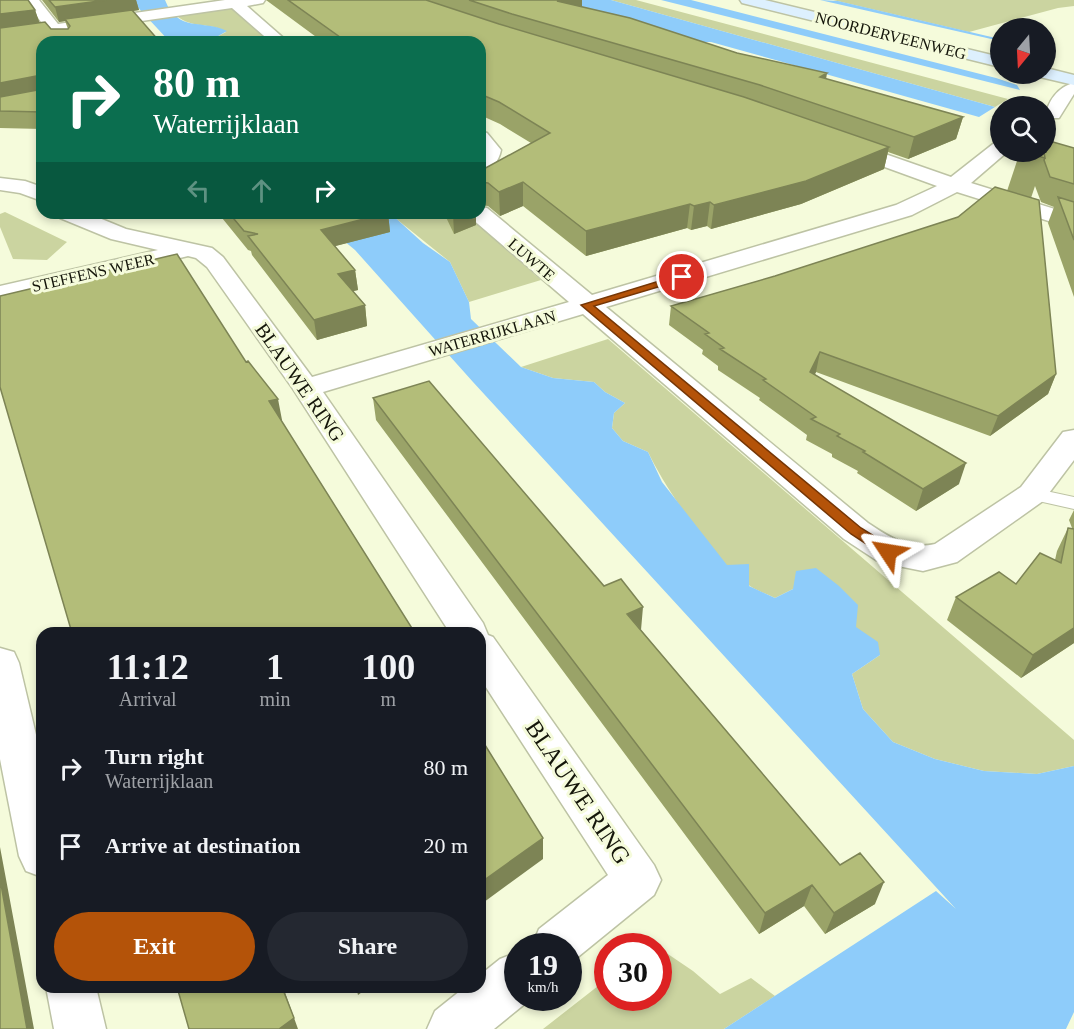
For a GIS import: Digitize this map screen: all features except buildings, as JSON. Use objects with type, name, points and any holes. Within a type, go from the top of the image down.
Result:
[{"type":"street","points":[[32,0],[59,36],[142,17],[258,0]]},
{"type":"street","name":"NOORDERVEENWEG","points":[[747,0],[990,60]]},
{"type":"street","name":"NOORDERVEENWEG","points":[[784,0],[990,49]]},
{"type":"street","points":[[234,2],[273,36]]},
{"type":"street","points":[[0,38],[36,37]]},
{"type":"street","points":[[1056,64],[1074,69]]},
{"type":"street","points":[[1056,76],[1074,80]]},
{"type":"street","points":[[1056,106],[1061,98],[1074,88]]},
{"type":"street","points":[[1056,113],[1074,105]]},
{"type":"street","points":[[834,142],[944,182],[1074,222]]},
{"type":"street","points":[[486,144],[491,150],[490,157],[486,161]]},
{"type":"street","name":"WATERRIJKLAAN","points":[[306,388],[885,217],[922,204],[944,182],[986,162],[990,157]]},
{"type":"street","points":[[0,184],[25,187],[36,192]]},
{"type":"street","name":"BLAUWE RING","points":[[83,219],[119,234],[204,253],[215,262],[306,388],[467,627]]},
{"type":"street","name":"LUWTE","points":[[486,219],[856,531],[888,552],[923,559],[945,554],[1032,494],[1074,439]]},
{"type":"street","name":"STEFFENS WEER","points":[[0,294],[187,250]]},
{"type":"street","name":"BLAUWE RING","points":[[486,656],[638,880],[571,933]]},
{"type":"street","points":[[0,663],[36,828]]},
{"type":"street","points":[[453,1029],[504,988]]},
{"type":"street","points":[[71,993],[80,1029]]},
{"type":"lane","points":[[1032,494],[1074,503]]},
{"type":"green space","points":[[611,0],[636,0],[997,96],[990,96],[990,106]]},
{"type":"green space","points":[[833,0],[1074,0],[1074,6],[1021,18],[990,18],[990,26],[969,32]]},
{"type":"green space","points":[[237,9],[267,36],[219,36],[226,32],[214,27],[189,23],[177,16]]},
{"type":"green space","points":[[5,212],[67,242],[47,260],[13,259],[0,227],[0,214]]},
{"type":"green space","points":[[396,219],[473,219],[541,280],[469,302],[450,262]]},
{"type":"green space","points":[[608,339],[1074,740],[1074,766],[1037,774],[984,771],[935,759],[893,742],[863,709],[852,674],[880,655],[793,589],[775,598],[753,588],[722,561],[666,485],[648,452],[623,441],[612,428],[614,413],[625,403],[605,392],[594,382],[553,378],[521,367]]},
{"type":"green space","points":[[672,957],[720,994],[751,978],[775,996],[724,1029],[543,1029],[566,1011],[582,1011],[582,999],[594,989],[594,1011],[672,1011]]},
{"type":"water","points":[[131,0],[165,0],[170,10],[184,21],[227,31],[218,36],[164,36]]},
{"type":"water","points":[[556,0],[611,0],[990,106],[990,110],[979,117],[711,42],[696,42]]},
{"type":"water","points":[[661,0],[691,0],[990,76],[990,82]]},
{"type":"water","points":[[820,0],[838,1],[990,37],[990,39]]},
{"type":"water","points":[[996,84],[1014,84],[1020,90]]},
{"type":"water","points":[[317,219],[397,219],[423,243],[450,262],[469,302],[471,319],[521,367],[553,378],[594,382],[605,392],[625,403],[614,413],[612,428],[623,441],[648,452],[662,482],[727,565],[749,564],[749,586],[775,598],[793,589],[796,571],[816,568],[839,586],[858,605],[856,627],[878,642],[880,655],[852,674],[863,709],[893,742],[935,759],[984,771],[1037,774],[1074,766],[1074,1012],[1066,1029],[724,1029],[936,891],[956,909],[355,250]]},
{"type":"route","points":[[682,277],[586,305],[856,531],[888,552]]}]
